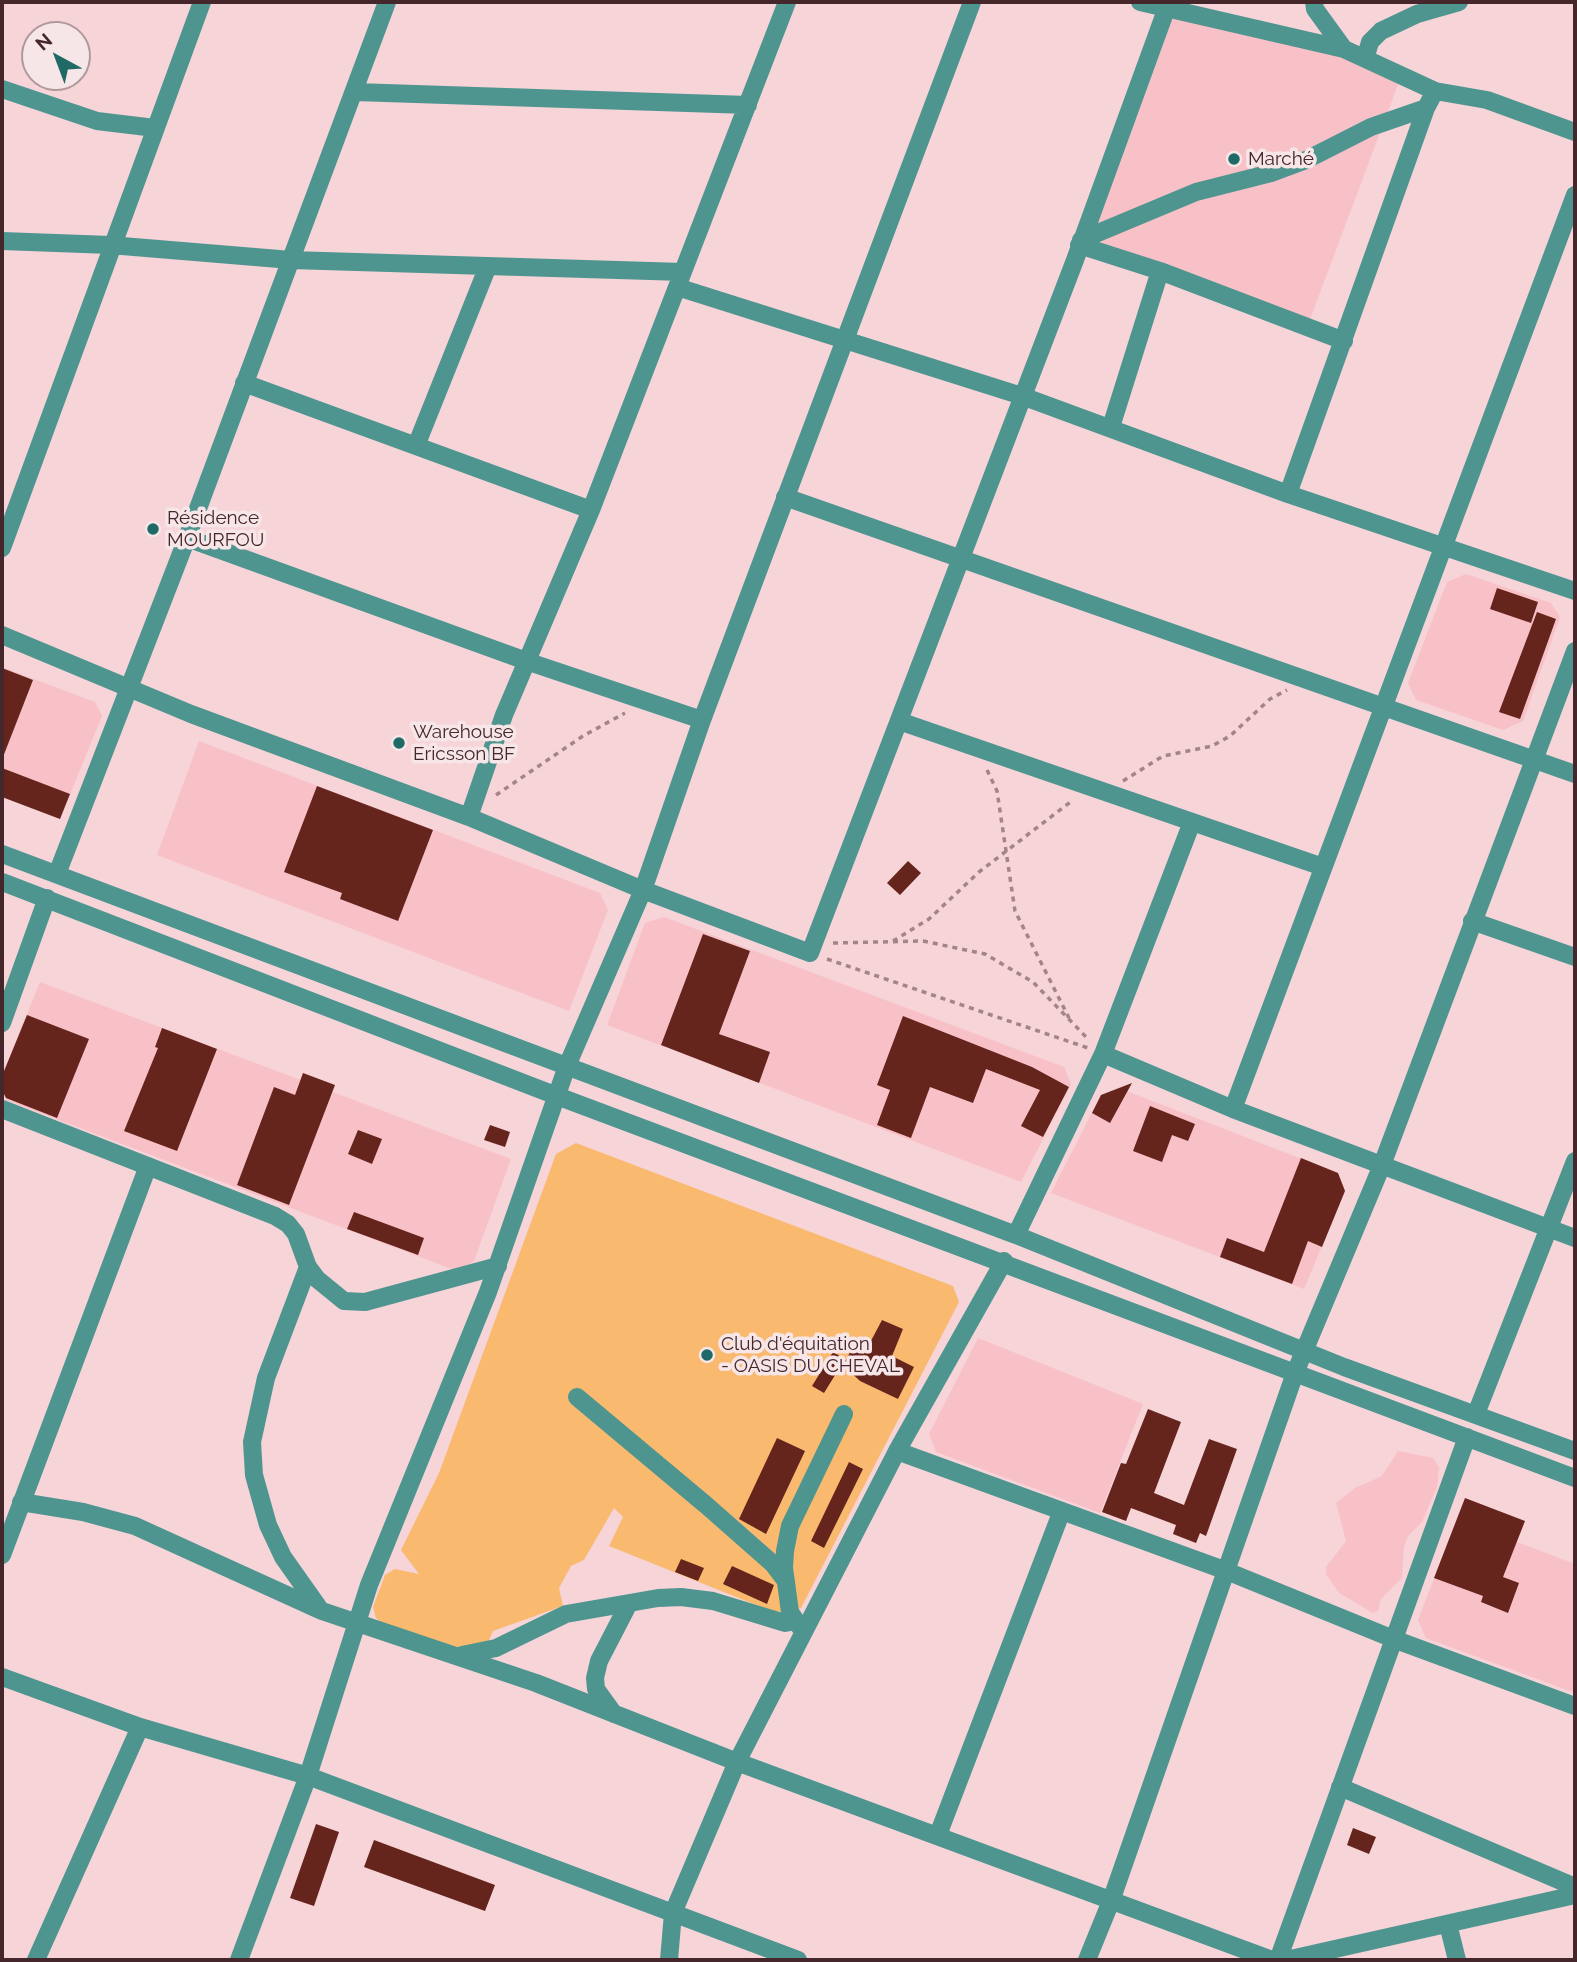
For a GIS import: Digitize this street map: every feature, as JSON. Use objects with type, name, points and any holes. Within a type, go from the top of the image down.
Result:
[{"type":"street","points":[[2,548],[110,246],[202,2]]},
{"type":"street","points":[[57,874],[130,689],[387,2]]},
{"type":"street","points":[[471,809],[504,715],[529,662],[590,510],[787,2]]},
{"type":"street","points":[[239,1960],[308,1776],[356,1622],[498,1266],[567,1066],[643,890],[702,720],[972,2]]},
{"type":"street","points":[[1140,2],[1166,10],[1289,33],[1344,48],[1366,56],[1404,79],[1435,91],[1487,100],[1575,132]]},
{"type":"street","points":[[1366,56],[1370,42],[1381,32],[1417,14],[1459,2]]},
{"type":"street","points":[[1289,33],[1317,4],[1344,48]]},
{"type":"street","points":[[2,635],[130,689],[471,809],[643,890],[812,949],[1166,10]]},
{"type":"street","points":[[2,89],[97,121],[155,128]]},
{"type":"street","points":[[1288,494],[1426,108],[1435,91]]},
{"type":"street","points":[[355,92],[748,105]]},
{"type":"street","points":[[1080,243],[1196,192],[1271,173],[1306,160],[1371,127],[1426,108]]},
{"type":"street","points":[[1233,1109],[1575,195]]},
{"type":"street","points":[[2,242],[110,246],[291,260],[488,266],[680,280],[844,341],[1022,396],[1288,494],[1575,591]]},
{"type":"street","points":[[1080,243],[1344,341]]},
{"type":"street","points":[[416,446],[488,266]]},
{"type":"street","points":[[1111,428],[1160,271]]},
{"type":"street","points":[[244,383],[590,510]]},
{"type":"street","points":[[785,497],[1575,774]]},
{"type":"street","points":[[187,538],[529,662],[702,720]]},
{"type":"street","points":[[1087,1960],[1111,1901],[1224,1570],[1295,1373],[1382,1165],[1575,651]]},
{"type":"street","points":[[899,721],[1323,867]]},
{"type":"street","points":[[1016,1235],[1103,1054],[1192,822]]},
{"type":"street","points":[[2,854],[1016,1235],[1304,1351],[1575,1451]]},
{"type":"street","points":[[2,882],[557,1096],[1004,1261],[1575,1478]]},
{"type":"street","points":[[2,1023],[47,898]]},
{"type":"street","points":[[1472,920],[1575,957]]},
{"type":"street","points":[[1103,1054],[1233,1109],[1575,1238]]},
{"type":"street","points":[[2,1109],[288,1224],[308,1266],[331,1293],[344,1301],[365,1302],[498,1266]]},
{"type":"street","points":[[1476,1414],[1551,1229],[1575,1161]]},
{"type":"street","points":[[2,1555],[148,1166]]},
{"type":"street","points":[[669,1960],[673,1913],[737,1762],[800,1627],[1004,1261]]},
{"type":"street","points":[[308,1266],[266,1378],[252,1442],[254,1475],[268,1525],[283,1558],[322,1611]]},
{"type":"street","points":[[578,1397],[706,1504],[773,1564],[786,1581]]},
{"type":"street","points":[[800,1627],[790,1612],[785,1550],[790,1526],[844,1414]]},
{"type":"street","points":[[1278,1960],[1396,1640],[1467,1437]]},
{"type":"street","points":[[897,1451],[1061,1513],[1224,1570],[1396,1640],[1575,1706]]},
{"type":"street","points":[[21,1502],[83,1512],[135,1526],[322,1611],[459,1656],[1272,1960]]},
{"type":"street","points":[[937,1835],[1061,1513]]},
{"type":"street","points":[[459,1656],[496,1648],[566,1614],[681,1597],[713,1601],[800,1627]]},
{"type":"street","points":[[616,1716],[596,1689],[595,1678],[599,1661],[628,1605]]},
{"type":"street","points":[[2,1677],[140,1727],[308,1776],[797,1960]]},
{"type":"street","points":[[36,1960],[140,1727]]},
{"type":"street","points":[[1340,1787],[1575,1887]]},
{"type":"street","points":[[1286,1960],[1575,1895]]},
{"type":"street","points":[[1448,1924],[1457,1960]]},
{"type":"path","points":[[471,809],[617,715],[654,705]]},
{"type":"path","points":[[971,746],[986,767],[997,791],[1015,911],[1072,1023]]},
{"type":"path","points":[[812,949],[923,941],[985,954],[1033,982],[1103,1054]]},
{"type":"path","points":[[812,949],[1103,1054]]},
{"type":"shaded area","points":[[1172,6],[1402,74],[1309,322],[1082,241]]},
{"type":"shaded area","points":[[1466,574],[1551,603],[1560,617],[1523,721],[1503,730],[1416,700],[1408,683],[1447,582]]},
{"type":"shaded area","points":[[2,667],[95,702],[102,716],[60,819],[2,797]]},
{"type":"shaded area","points":[[199,741],[600,893],[608,910],[569,1011],[157,855]]},
{"type":"shaded area","points":[[664,917],[1064,1067],[1071,1084],[1021,1182],[607,1025],[645,923]]},
{"type":"shaded area","points":[[40,982],[511,1159],[474,1261],[457,1271],[6,1100],[2,1090],[2,1076]]},
{"type":"shaded area","points":[[1119,1088],[1338,1173],[1345,1191],[1304,1289],[1051,1193],[1101,1095]]},
{"type":"shaded area","name":"Club d'équitation - OASIS DU CHEVAL","points":[[576,1143],[953,1286],[959,1302],[801,1608],[781,1615],[609,1546],[623,1517],[614,1508],[584,1560],[571,1566],[559,1588],[563,1606],[493,1631],[488,1643],[475,1648],[448,1648],[386,1627],[376,1618],[373,1607],[385,1575],[395,1569],[419,1574],[401,1550],[439,1473],[556,1154]]},
{"type":"shaded area","points":[[978,1338],[1143,1404],[1100,1513],[936,1452],[929,1434]]},
{"type":"shaded area","points":[[1398,1451],[1433,1458],[1439,1467],[1437,1487],[1422,1522],[1408,1536],[1404,1547],[1402,1578],[1381,1599],[1378,1611],[1373,1613],[1339,1593],[1326,1574],[1326,1567],[1346,1541],[1336,1503],[1355,1488],[1382,1476]]},
{"type":"shaded area","points":[[1457,1519],[1575,1564],[1575,1693],[1426,1638],[1418,1620]]},
{"type":"building","points":[[1497,588],[1538,602],[1531,623],[1490,609]]},
{"type":"building","points":[[1537,612],[1556,619],[1520,719],[1499,712]]},
{"type":"building","points":[[2,668],[33,680],[3,757],[2,757]]},
{"type":"building","points":[[2,768],[70,794],[60,819],[2,797]]},
{"type":"building","points":[[317,786],[433,830],[398,921],[340,899],[342,893],[284,872]]},
{"type":"building","points":[[908,861],[921,873],[900,895],[887,883]]},
{"type":"building","points":[[703,934],[750,951],[719,1034],[770,1052],[759,1083],[661,1045]]},
{"type":"building","points":[[27,1015],[89,1039],[57,1118],[6,1098],[2,1090],[2,1076]]},
{"type":"building","points":[[903,1016],[1032,1067],[1069,1087],[1043,1137],[1021,1126],[1040,1090],[986,1069],[973,1103],[930,1087],[911,1138],[877,1125],[890,1090],[877,1085]]},
{"type":"building","points":[[162,1028],[217,1049],[177,1151],[124,1131],[158,1048],[155,1047]]},
{"type":"building","points":[[303,1073],[335,1085],[289,1205],[237,1185],[274,1087],[295,1095]]},
{"type":"building","points":[[1132,1083],[1110,1123],[1092,1113],[1101,1095]]},
{"type":"building","points":[[1150,1106],[1195,1124],[1188,1141],[1172,1135],[1162,1162],[1133,1151]]},
{"type":"building","points":[[490,1125],[510,1132],[505,1147],[484,1140]]},
{"type":"building","points":[[358,1130],[382,1139],[372,1164],[348,1154]]},
{"type":"building","points":[[1301,1158],[1338,1173],[1345,1191],[1322,1247],[1308,1241],[1292,1284],[1220,1257],[1227,1238],[1264,1252]]},
{"type":"building","points":[[354,1212],[424,1238],[418,1255],[347,1229]]},
{"type":"building","points":[[882,1320],[903,1329],[892,1356],[914,1367],[898,1399],[860,1381],[843,1365],[852,1349],[864,1354]]},
{"type":"building","points":[[833,1352],[845,1359],[824,1393],[812,1386]]},
{"type":"building","points":[[1148,1409],[1181,1422],[1154,1493],[1184,1505],[1209,1439],[1237,1449],[1206,1536],[1200,1533],[1196,1543],[1173,1534],[1176,1525],[1131,1508],[1126,1521],[1102,1512],[1121,1463],[1126,1464]]},
{"type":"building","points":[[777,1438],[805,1451],[766,1534],[739,1519]]},
{"type":"building","points":[[849,1462],[863,1469],[824,1548],[811,1541]]},
{"type":"building","points":[[1465,1498],[1525,1521],[1503,1577],[1519,1583],[1508,1613],[1481,1602],[1483,1596],[1434,1578]]},
{"type":"building","points":[[681,1559],[704,1568],[698,1581],[675,1572]]},
{"type":"building","points":[[732,1566],[774,1585],[767,1604],[723,1584]]},
{"type":"building","points":[[316,1824],[339,1832],[314,1906],[290,1898]]},
{"type":"building","points":[[1353,1828],[1376,1837],[1369,1854],[1347,1845]]},
{"type":"building","points":[[374,1840],[495,1885],[485,1911],[364,1867]]},
{"type":"place","name":"Marché","points":[[1234,159]]},
{"type":"place","name":"Résidence MOURFOU","points":[[153,529]]},
{"type":"place","name":"Warehouse Ericsson BF","points":[[399,743]]},
{"type":"place","name":"Club d'équitation - OASIS DU CHEVAL","points":[[707,1355]]}]
